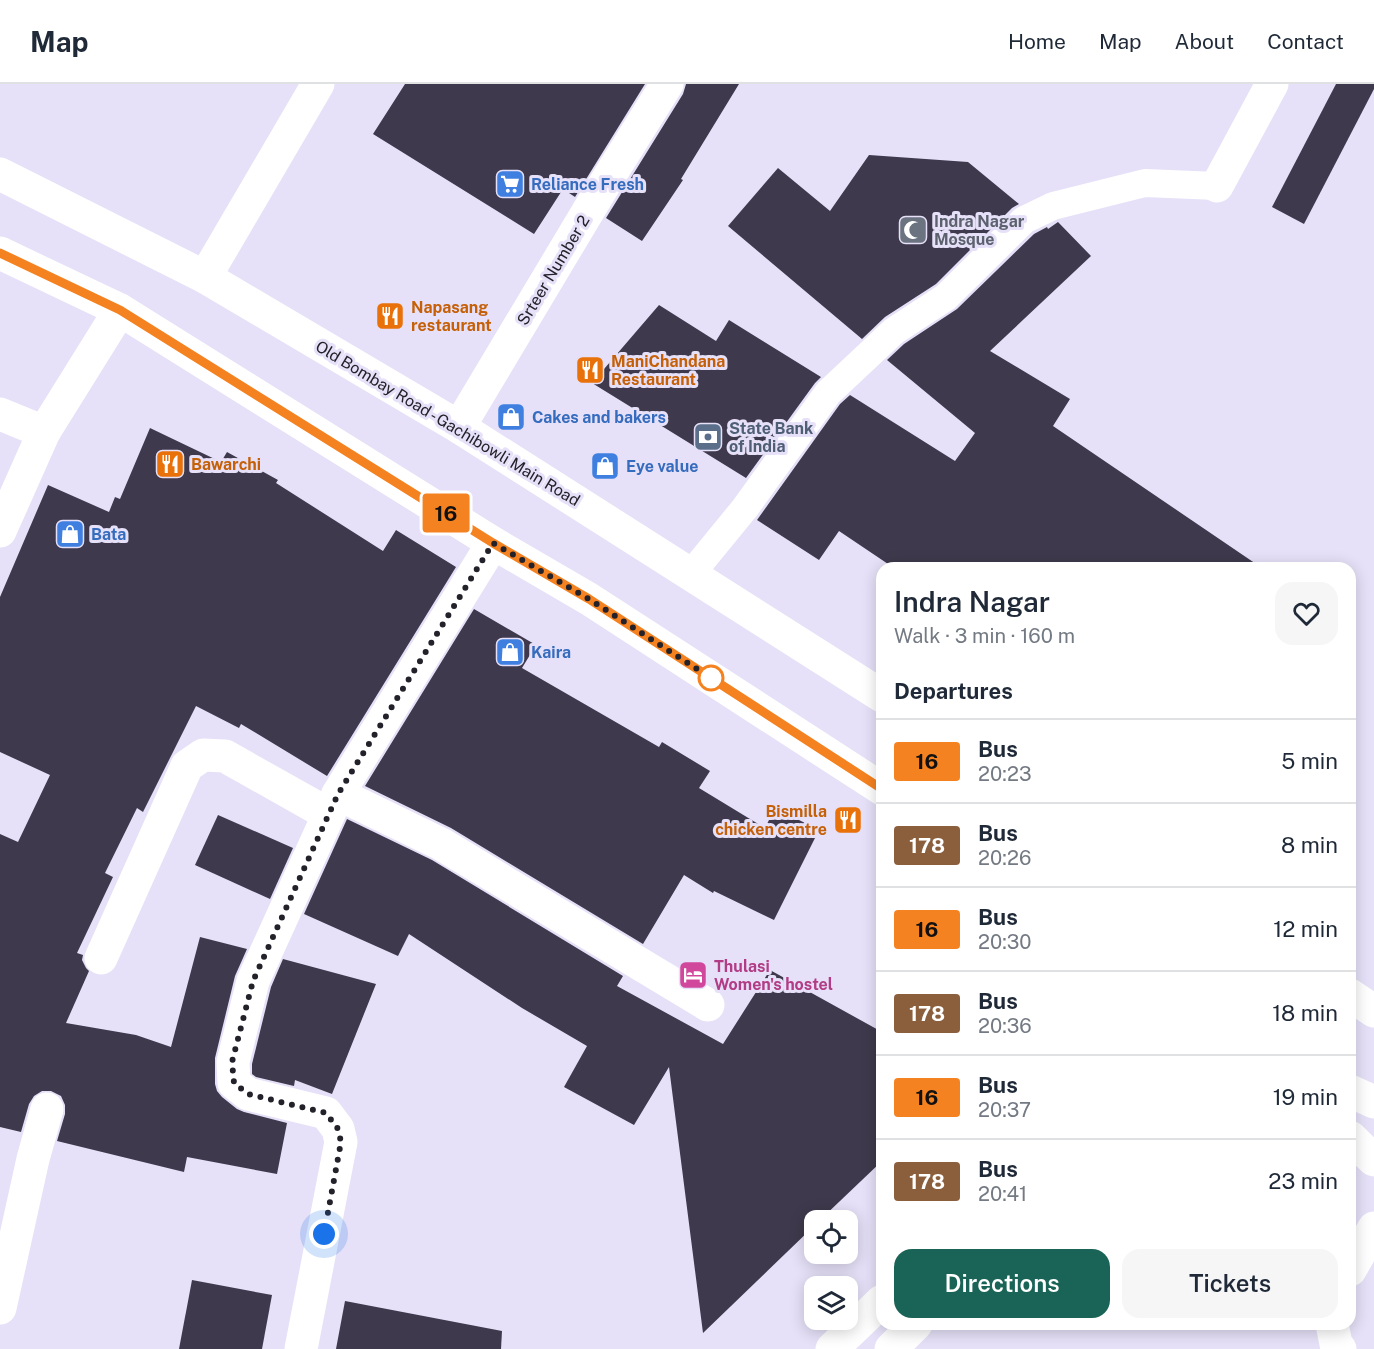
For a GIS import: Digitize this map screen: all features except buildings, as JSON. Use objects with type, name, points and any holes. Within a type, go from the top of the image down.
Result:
[{"type":"street","points":[[205,277],[318,84]]},
{"type":"street","name":"Srteer Number 2","points":[[459,427],[667,84]]},
{"type":"street","points":[[691,574],[746,508],[828,393],[894,331],[946,297],[1024,220],[1053,206],[1145,183],[1217,186],[1272,84]]},
{"type":"street","name":"Old Bombay Road - Gachibowli Main Road","points":[[0,174],[205,277],[459,427],[876,692]]},
{"type":"street","points":[[0,253],[120,310],[493,543],[589,599],[876,785]]},
{"type":"street","points":[[0,531],[44,432],[120,310]]},
{"type":"street","points":[[0,414],[44,432]]},
{"type":"street","points":[[301,1349],[341,1142],[338,1129],[326,1113],[248,1094],[234,1083],[232,1062],[253,981],[333,804],[493,543]]},
{"type":"street","points":[[101,958],[187,766],[203,755],[225,756],[333,804],[441,844],[708,1005]]},
{"type":"street","points":[[1356,995],[1374,999]]},
{"type":"street","points":[[1356,998],[1374,1011]]},
{"type":"street","points":[[1356,1094],[1374,1102]]},
{"type":"street","points":[[0,1308],[33,1159],[47,1109]]},
{"type":"street","points":[[1356,1143],[1374,1160]]},
{"type":"street","points":[[1356,1260],[1374,1228]]},
{"type":"street","points":[[832,1349],[876,1306]]},
{"type":"street","points":[[891,1349],[910,1330]]},
{"type":"street","points":[[1333,1330],[1336,1344],[1340,1349]]},
{"type":"bus line","name":"16","points":[[0,253],[120,310],[493,543],[589,599],[876,785]]},
{"type":"place","name":"Reliance Fresh","points":[[510,184]]},
{"type":"place","name":"Indra Nagar Mosque","points":[[913,230]]},
{"type":"place","name":"Napasang restaurant","points":[[390,316]]},
{"type":"place","name":"ManiChandana Restaurant","points":[[590,370]]},
{"type":"place","name":"Cakes and bakers","points":[[511,417]]},
{"type":"place","name":"State Bank of India","points":[[708,437]]},
{"type":"place","name":"Bawarchi","points":[[170,464]]},
{"type":"place","name":"Eye value","points":[[605,466]]},
{"type":"place","name":"Bata","points":[[70,534]]},
{"type":"place","name":"Kaira","points":[[510,652]]},
{"type":"place","name":"Bismilla chicken centre","points":[[848,820]]},
{"type":"place","name":"Thulasi Women's hostel","points":[[693,975]]},
{"type":"route","points":[[324,1234],[341,1142],[338,1129],[326,1113],[248,1094],[234,1083],[232,1062],[253,981],[338,794],[493,543],[589,599],[711,678]]}]
